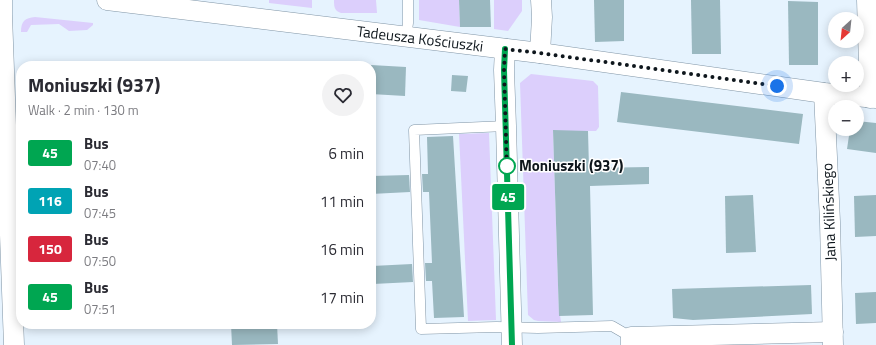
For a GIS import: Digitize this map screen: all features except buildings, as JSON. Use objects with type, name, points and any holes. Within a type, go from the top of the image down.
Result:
[{"type":"street","points":[[2,0],[16,276],[14,345]]},
{"type":"street","name":"Tadeusza Kościuszki","points":[[107,0],[171,4],[406,37],[540,53],[824,93],[873,98]]},
{"type":"street","points":[[540,53],[542,17],[541,0]]},
{"type":"street","points":[[870,7],[873,98]]},
{"type":"street","points":[[505,49],[504,70],[511,336]]},
{"type":"street","name":"Jana Kilińskiego","points":[[631,341],[833,338],[830,222],[824,93]]},
{"type":"lane","points":[[406,37],[408,23],[408,0]]},
{"type":"lane","points":[[506,126],[414,130],[421,329],[496,327],[511,336],[538,328],[612,326],[631,341]]},
{"type":"shaded area","points":[[269,0],[312,0],[312,8],[269,3]]},
{"type":"shaded area","points":[[334,0],[376,0],[377,13],[341,13],[336,10]]},
{"type":"shaded area","points":[[419,0],[459,0],[460,27],[419,20]]},
{"type":"shaded area","points":[[494,0],[522,0],[522,11],[508,31],[494,29]]},
{"type":"shaded area","points":[[35,17],[93,23],[93,25],[87,30],[69,31],[59,24],[31,25],[27,32],[21,32],[24,21]]},
{"type":"shaded area","points":[[531,74],[593,81],[598,86],[599,127],[596,131],[553,131],[559,315],[561,322],[538,321],[534,320],[528,315],[520,83]]},
{"type":"shaded area","points":[[489,133],[496,320],[468,321],[459,134]]},
{"type":"bus line","name":"45","points":[[505,49],[504,70],[512,345]]},
{"type":"place","name":"Moniuszki (937)","points":[[507,166]]},
{"type":"route","points":[[507,166],[507,172],[504,70],[505,49],[777,86]]}]
